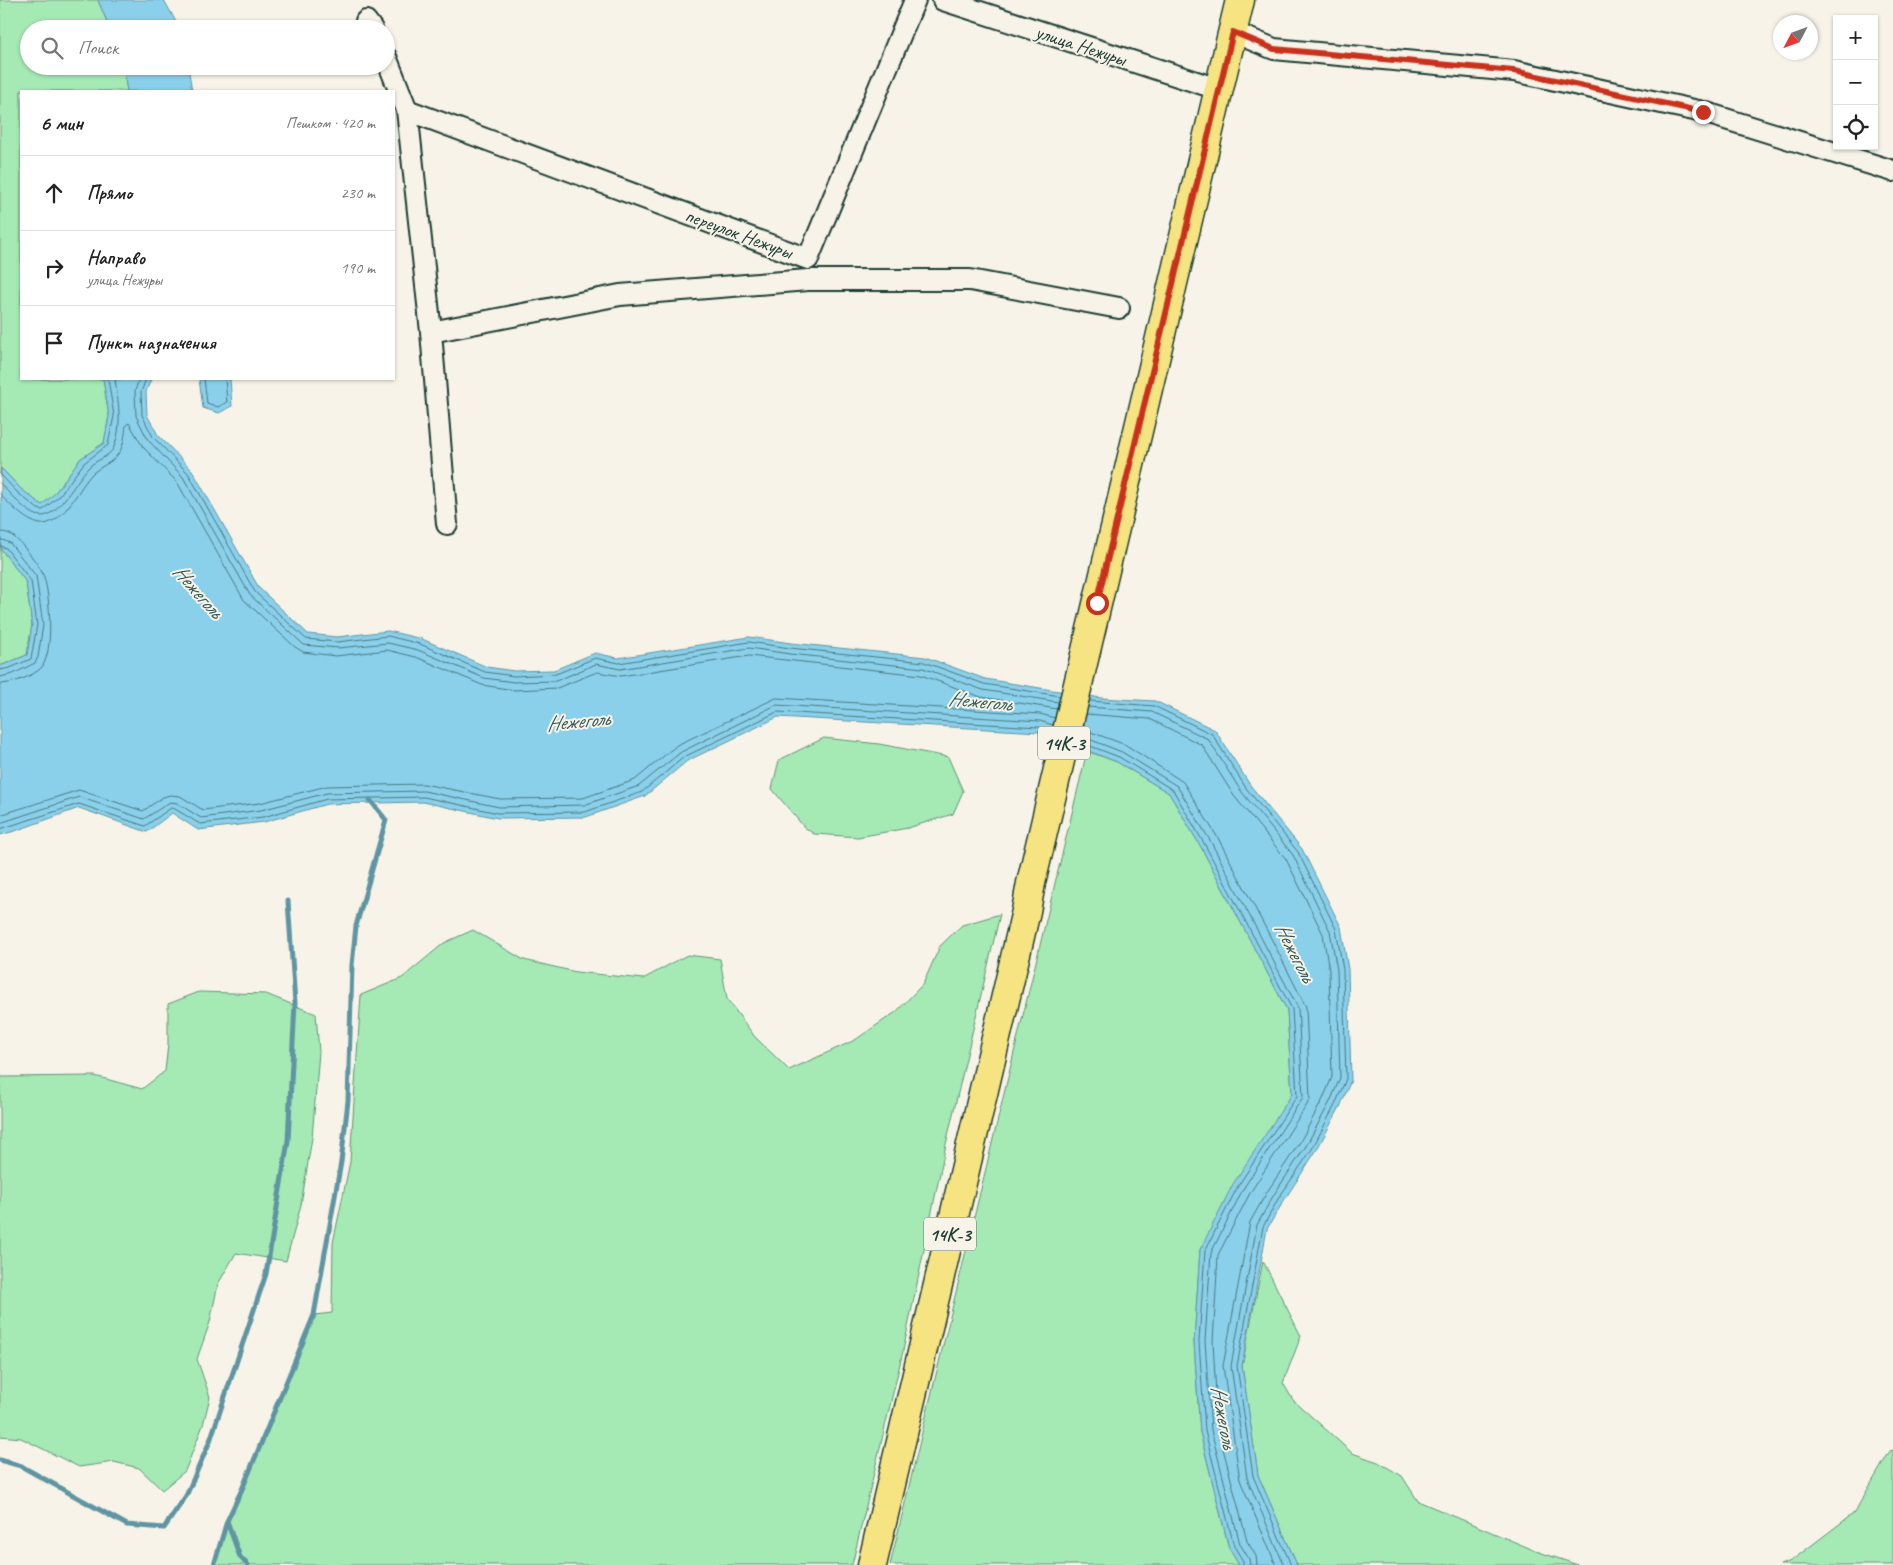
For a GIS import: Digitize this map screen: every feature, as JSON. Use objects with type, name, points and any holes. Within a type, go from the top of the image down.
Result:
[{"type":"main road","name":"14К-3","points":[[872,1565],[1240,0]]},
{"type":"street","name":"переулок Нежуры","points":[[407,110],[808,259],[915,0]]},
{"type":"street","name":"улица Нежуры","points":[[943,0],[1218,89]]},
{"type":"street","points":[[1233,32],[1274,49],[1514,71],[1703,112],[1893,170]]},
{"type":"street","points":[[393,75],[407,110],[431,332],[447,524]]},
{"type":"street","points":[[808,259],[808,280]]},
{"type":"street","name":"переулок Нежуры","points":[[431,332],[620,295],[808,280],[970,280],[1119,308]]},
{"type":"green space","points":[[0,0],[98,0],[106,20],[20,20],[20,75],[124,75],[127,90],[20,90],[20,380],[103,380],[109,416],[104,443],[80,459],[55,493],[42,506],[21,489],[1,468],[0,474]]},
{"type":"green space","points":[[0,537],[1,549],[26,582],[32,625],[27,655],[0,666]]},
{"type":"green space","points":[[824,738],[879,744],[948,757],[963,791],[953,814],[908,828],[858,837],[814,834],[804,827],[772,789],[779,760]]},
{"type":"green space","points":[[1087,751],[1117,762],[1169,793],[1201,847],[1287,1010],[1292,1094],[1200,1250],[1194,1342],[1200,1432],[1229,1548],[1239,1565],[890,1565]]},
{"type":"green space","points":[[1000,914],[946,1144],[903,1351],[852,1565],[214,1565],[227,1521],[243,1487],[314,1315],[332,1313],[333,1243],[350,1162],[361,995],[402,978],[444,943],[473,930],[524,960],[576,972],[643,979],[687,955],[720,959],[727,999],[755,1037],[789,1070],[855,1040],[896,1012],[923,984],[940,946],[962,925]]},
{"type":"green space","points":[[199,992],[266,994],[316,1014],[319,1052],[312,1138],[301,1205],[286,1261],[236,1253],[218,1284],[210,1322],[197,1359],[210,1397],[203,1425],[185,1471],[162,1490],[139,1468],[114,1462],[79,1467],[21,1438],[0,1436],[0,1074],[2,1077],[95,1076],[142,1089],[165,1071],[168,1044],[168,1004]]},
{"type":"green space","points":[[1263,1261],[1301,1336],[1283,1383],[1293,1400],[1352,1453],[1378,1462],[1402,1476],[1418,1501],[1536,1551],[1578,1565],[1297,1565],[1258,1475],[1242,1366]]},
{"type":"green space","points":[[1893,1450],[1893,1565],[1780,1565],[1791,1561],[1854,1513],[1890,1451]]},
{"type":"water","points":[[98,0],[164,0],[175,20],[106,20]]},
{"type":"water","points":[[124,75],[189,75],[192,90],[127,90]]},
{"type":"water","name":"Нежеголь","points":[[103,380],[151,380],[146,392],[147,415],[158,435],[192,470],[259,588],[308,634],[337,637],[388,631],[422,639],[487,667],[514,671],[554,670],[595,653],[618,658],[749,637],[925,657],[985,679],[1101,698],[1155,701],[1215,730],[1250,785],[1302,849],[1341,927],[1348,969],[1351,1080],[1340,1107],[1316,1151],[1267,1229],[1242,1366],[1258,1475],[1297,1565],[1239,1565],[1229,1548],[1200,1432],[1194,1342],[1200,1250],[1233,1184],[1292,1094],[1287,1010],[1201,847],[1169,793],[1117,762],[1039,732],[778,717],[687,761],[645,796],[586,817],[498,818],[423,802],[327,804],[264,822],[198,830],[172,813],[147,832],[79,808],[0,835],[0,666],[27,655],[32,625],[26,582],[1,549],[1,468],[21,489],[42,505],[55,493],[80,459],[104,443],[109,416]]},
{"type":"water","points":[[199,380],[230,380],[232,406],[219,413],[203,408]]},
{"type":"waterway","points":[[214,1565],[227,1521],[243,1487],[314,1315],[341,1162],[348,1101],[352,965],[356,926],[386,820],[370,800]]},
{"type":"waterway","points":[[0,1460],[21,1466],[127,1525],[164,1528],[186,1496],[210,1441],[266,1274],[288,1141],[295,1003],[288,901]]},
{"type":"waterway","points":[[227,1521],[240,1557],[248,1565]]},
{"type":"route","points":[[1097,603],[1233,32],[1274,49],[1514,71],[1703,112]]}]
